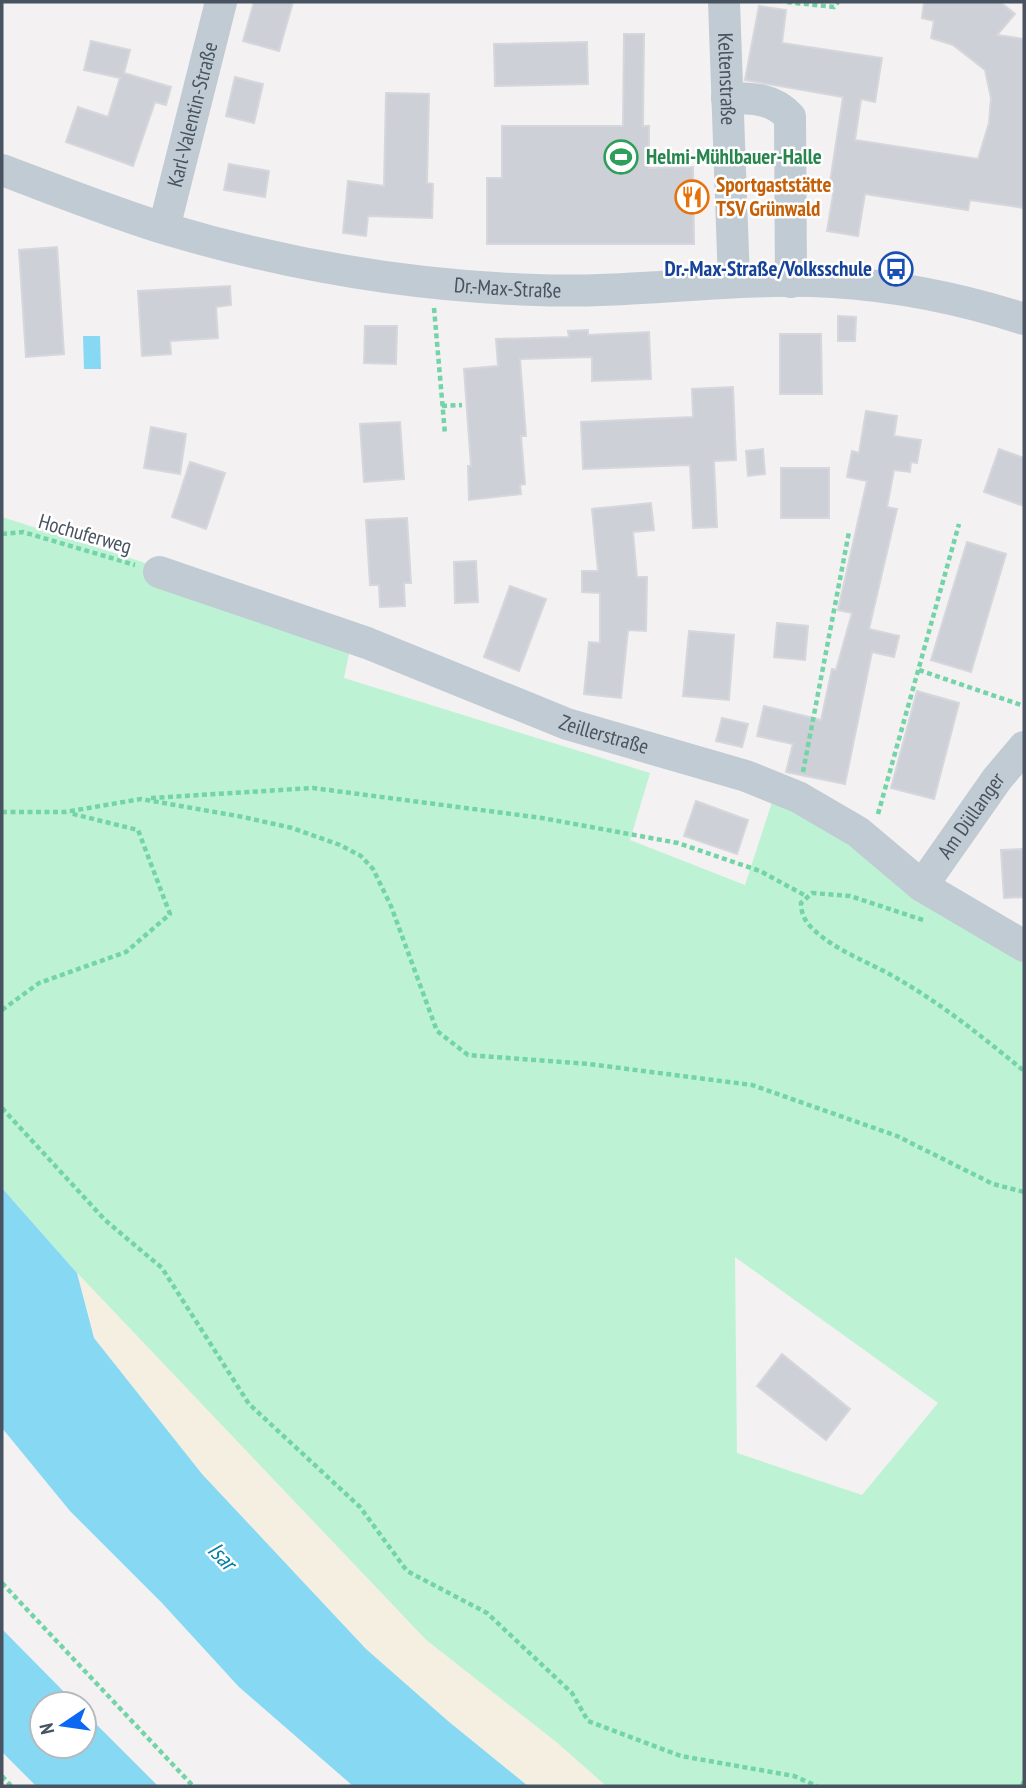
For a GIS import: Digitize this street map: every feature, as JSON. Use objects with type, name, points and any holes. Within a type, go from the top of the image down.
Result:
[{"type":"street","name":"Karl-Valentin-Straße","points":[[164,228],[221,2]]},
{"type":"street","name":"Keltenstraße","points":[[724,2],[734,282]]},
{"type":"street","points":[[727,98],[756,98],[779,105],[790,117],[791,282]]},
{"type":"street","name":"Dr.-Max-Straße","points":[[2,170],[164,228],[314,266],[432,283],[598,291],[734,282],[897,288],[964,301],[1024,319]]},
{"type":"street","name":"Zeillerstraße","points":[[159,572],[367,643],[567,724],[746,776],[798,797],[870,842],[922,886],[1024,946]]},
{"type":"street","name":"Am Düllanger","points":[[922,886],[997,779],[1024,747]]},
{"type":"path","points":[[787,2],[834,7],[838,2]]},
{"type":"path","points":[[432,283],[445,434]]},
{"type":"path","points":[[442,406],[462,405]]},
{"type":"path","points":[[870,842],[959,524]]},
{"type":"path","name":"Hochuferweg","points":[[2,534],[23,531],[159,572]]},
{"type":"path","points":[[798,797],[849,532]]},
{"type":"path","points":[[919,670],[1024,706]]},
{"type":"path","points":[[2,812],[65,812],[141,799],[313,788],[542,818],[678,843],[760,871],[806,896]]},
{"type":"path","points":[[141,799],[292,828],[340,845],[361,856],[373,869],[391,906],[437,1031],[468,1055],[589,1064],[752,1085],[897,1136],[993,1184],[1024,1192]]},
{"type":"path","points":[[2,1010],[39,983],[126,951],[170,914],[138,830],[65,812]]},
{"type":"path","points":[[958,908],[941,925],[831,892],[820,891],[806,896],[802,903],[803,916],[809,926],[824,938],[909,985],[1024,1071]]},
{"type":"path","points":[[2,1108],[105,1220],[162,1268],[248,1404],[360,1507],[407,1571],[487,1613],[572,1693],[588,1721],[681,1756],[794,1776],[817,1786]]},
{"type":"path","points":[[2,1583],[192,1786]]},
{"type":"path","points":[[2,1776],[11,1786]]},
{"type":"path","points":[[1022,1786],[1024,1780]]},
{"type":"green space","points":[[2,517],[354,630],[344,678],[650,773],[630,840],[745,885],[773,799],[833,831],[1024,959],[1024,1786],[606,1786],[556,1742],[426,1640],[77,1273],[2,1188]],"holes":[[[735,1257],[938,1403],[862,1495],[737,1453]]]},
{"type":"sand","points":[[77,1273],[426,1640],[556,1742],[606,1786],[528,1786],[366,1649],[202,1474],[94,1338]]},
{"type":"water","points":[[83,336],[100,336],[101,369],[84,369]]},
{"type":"water","name":"Isar","points":[[2,1188],[77,1273],[94,1338],[202,1474],[366,1649],[528,1786],[353,1786],[239,1687],[162,1603],[70,1511],[2,1428]]},
{"type":"water","points":[[2,1629],[62,1690],[28,1690],[28,1760],[98,1760],[98,1726],[158,1786],[36,1786],[2,1752]]},
{"type":"building","points":[[254,2],[293,2],[279,51],[243,41]]},
{"type":"building","points":[[924,2],[1000,2],[1015,14],[997,35],[1024,39],[1024,208],[970,200],[968,210],[865,194],[858,236],[827,231],[834,189],[829,189],[843,97],[745,80],[759,6],[786,10],[782,43],[882,58],[875,102],[861,99],[855,140],[978,159],[989,123],[991,98],[985,70],[953,45],[931,38],[934,21],[922,18]]},
{"type":"building","points":[[624,34],[644,34],[643,126],[649,126],[649,168],[693,167],[694,244],[487,244],[487,178],[502,178],[502,126],[623,126]]},
{"type":"building","points":[[91,41],[130,50],[124,73],[171,87],[166,105],[155,102],[133,166],[66,142],[78,107],[108,117],[120,78],[84,70]]},
{"type":"building","points":[[587,42],[588,84],[495,86],[494,44]]},
{"type":"building","points":[[235,77],[263,84],[254,123],[226,116]]},
{"type":"building","points":[[386,93],[429,94],[427,183],[433,184],[432,218],[368,216],[366,236],[343,233],[348,181],[384,186]]},
{"type":"building","points":[[229,164],[269,171],[265,197],[224,190]]},
{"type":"building","points":[[57,247],[64,354],[26,357],[19,250]]},
{"type":"building","points":[[230,286],[231,305],[216,307],[218,338],[170,341],[171,354],[142,356],[138,291]]},
{"type":"building","points":[[838,316],[856,317],[855,341],[838,341]]},
{"type":"building","points":[[365,326],[397,326],[396,364],[364,363]]},
{"type":"building","points":[[588,330],[588,335],[649,332],[651,379],[592,381],[592,357],[520,359],[526,436],[521,436],[525,484],[520,485],[521,494],[469,500],[468,466],[471,466],[464,369],[498,366],[496,339],[569,337],[568,331]]},
{"type":"building","points":[[780,334],[821,334],[822,394],[780,394]]},
{"type":"building","points":[[733,387],[736,460],[714,461],[717,527],[693,528],[690,465],[583,469],[581,422],[693,417],[692,389]]},
{"type":"building","points":[[866,411],[897,416],[894,436],[921,440],[917,463],[911,462],[910,472],[894,470],[887,507],[897,509],[869,629],[899,636],[894,657],[872,652],[845,784],[786,772],[793,744],[757,736],[764,706],[821,720],[832,669],[836,670],[852,613],[838,610],[867,481],[847,477],[852,451],[859,453]]},
{"type":"building","points":[[400,422],[404,479],[364,482],[360,424]]},
{"type":"building","points":[[151,427],[186,434],[180,474],[144,468]]},
{"type":"building","points":[[763,449],[765,474],[748,476],[746,451]]},
{"type":"building","points":[[999,449],[1024,458],[1024,506],[984,492]]},
{"type":"building","points":[[190,462],[225,473],[206,529],[172,517]]},
{"type":"building","points":[[781,468],[829,468],[829,518],[781,518]]},
{"type":"building","points":[[651,503],[654,530],[633,532],[637,577],[647,577],[646,631],[628,630],[621,698],[584,694],[589,642],[600,643],[600,593],[582,592],[582,571],[598,571],[592,509]]},
{"type":"building","points":[[407,518],[411,583],[404,583],[405,606],[380,607],[379,585],[370,585],[366,520]]},
{"type":"building","points":[[967,542],[1006,554],[971,672],[931,660]]},
{"type":"building","points":[[476,561],[478,602],[455,603],[454,562]]},
{"type":"building","points":[[510,586],[546,599],[519,671],[484,657]]},
{"type":"building","points":[[777,623],[808,626],[805,660],[774,657]]},
{"type":"building","points":[[689,631],[734,635],[729,700],[683,696]]},
{"type":"building","points":[[917,691],[959,703],[934,799],[891,788]]},
{"type":"building","points":[[722,718],[748,724],[742,747],[716,741]]},
{"type":"building","points":[[696,801],[748,820],[737,854],[684,836]]},
{"type":"building","points":[[1024,849],[1024,897],[1004,898],[1001,850]]},
{"type":"building","points":[[782,1354],[850,1409],[826,1440],[757,1386]]},
{"type":"place","name":"Helmi-Mühlbauer-Halle","points":[[621,157]]},
{"type":"place","name":"Sportgaststätte TSV Grünwald","points":[[692,197]]},
{"type":"place","name":"Dr.-Max-Straße/Volksschule","points":[[896,269]]}]
